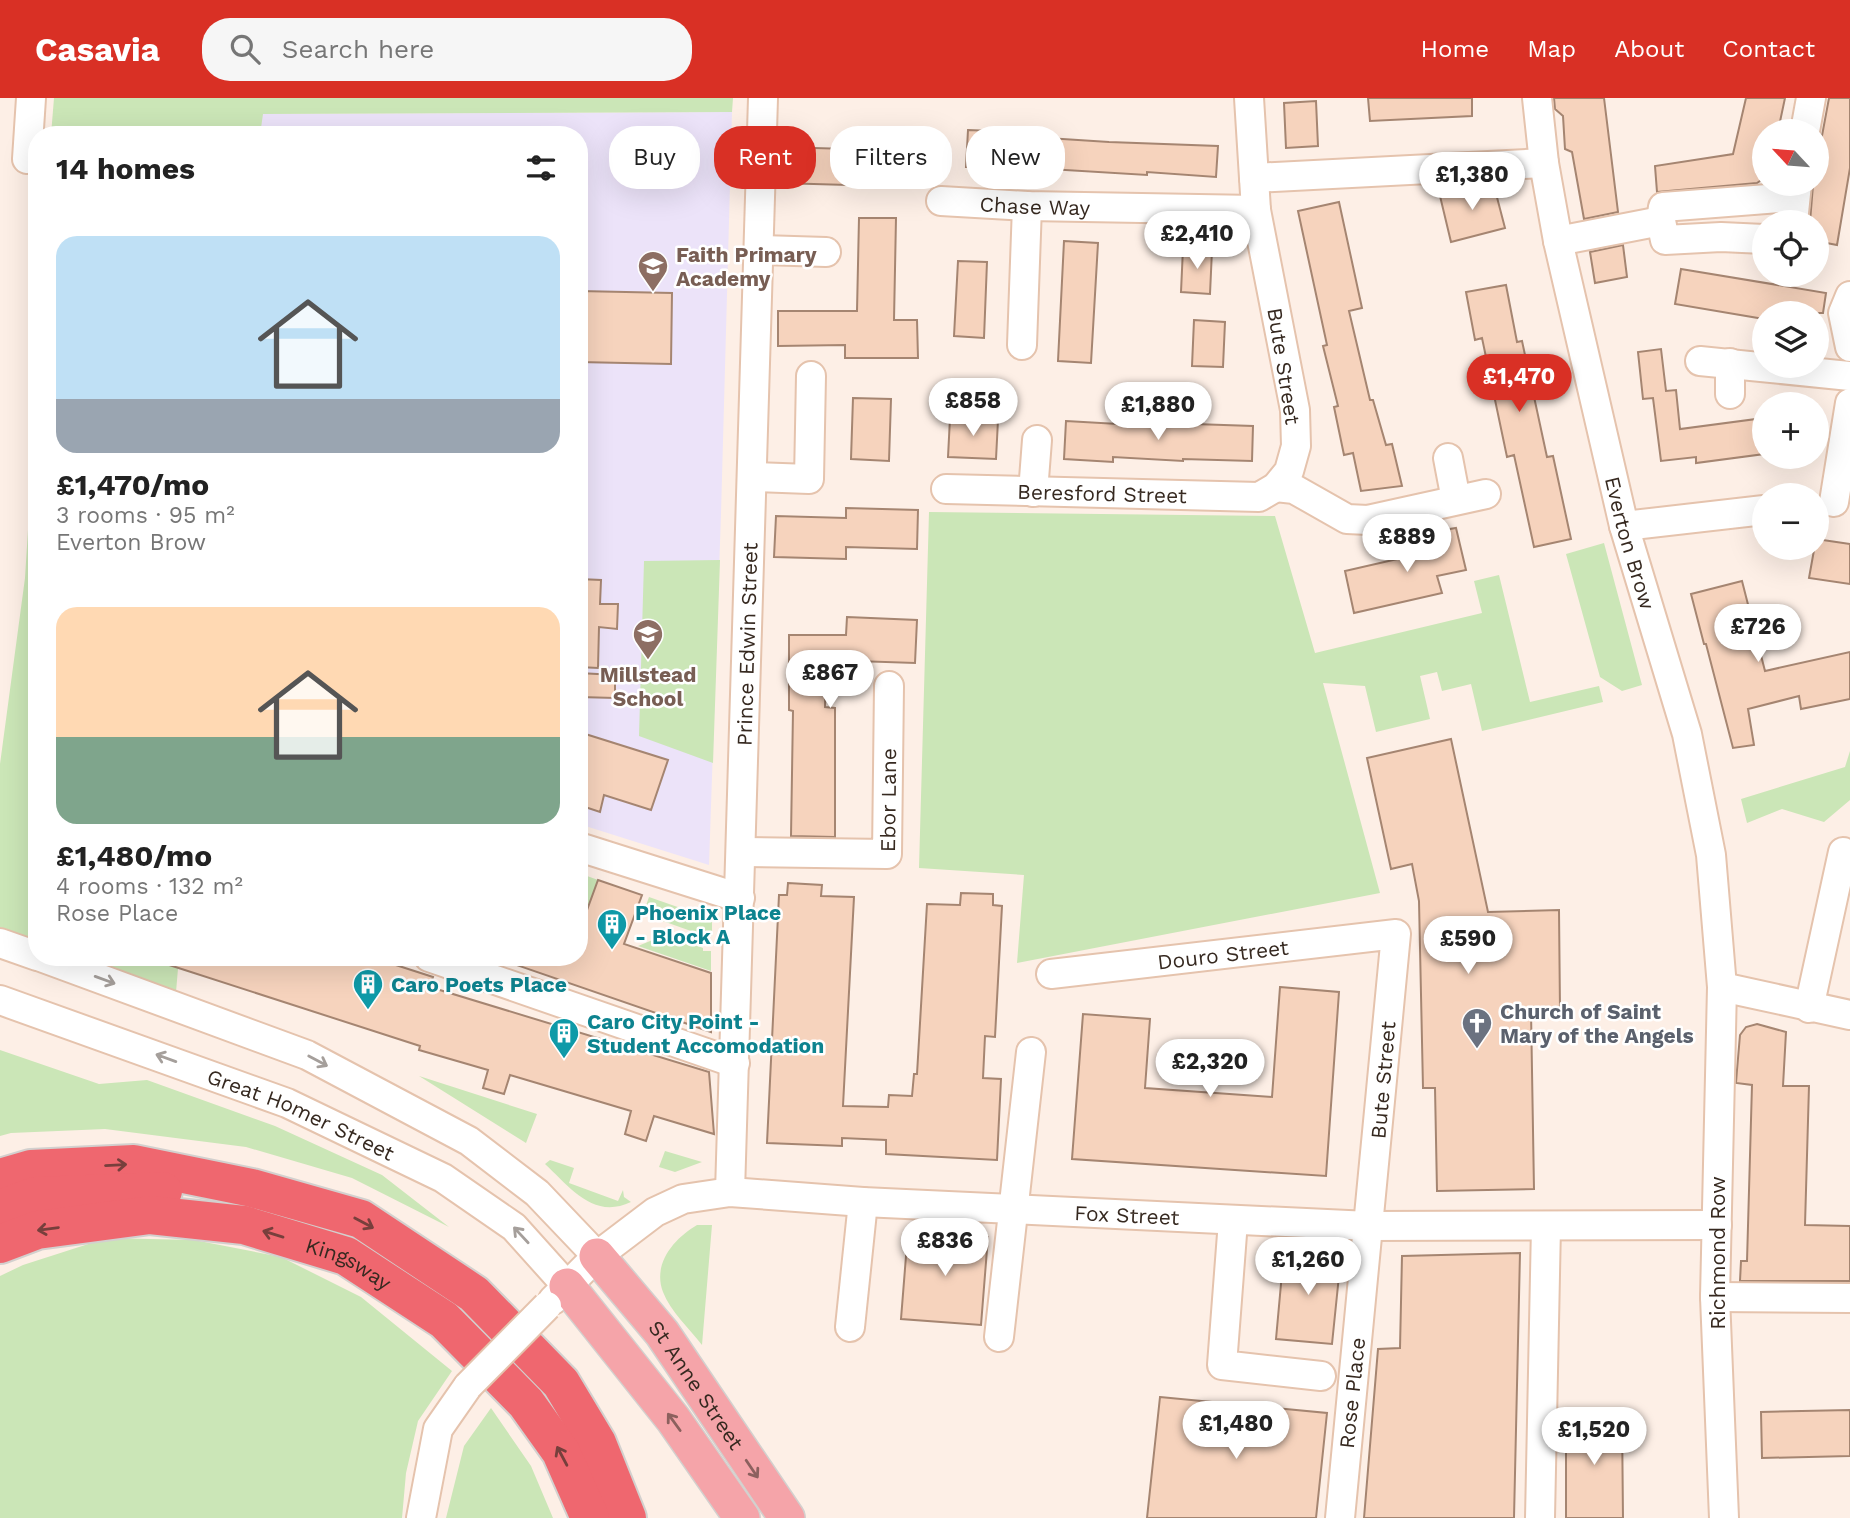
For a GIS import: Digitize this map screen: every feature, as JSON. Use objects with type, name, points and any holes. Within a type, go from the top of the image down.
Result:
[{"type":"highway","points":[[0,1178],[32,1169],[134,1164],[252,1188]]},
{"type":"highway","points":[[0,1209],[34,1196],[252,1188]]},
{"type":"highway","name":"Kingsway","points":[[252,1188],[361,1219],[474,1294],[561,1383],[597,1443],[627,1518]]},
{"type":"highway","name":"Kingsway","points":[[0,1244],[37,1230],[150,1215],[244,1225],[346,1256],[444,1320],[526,1403],[561,1452],[590,1518]]},
{"type":"main road","name":"St Anne Street","points":[[597,1256],[662,1333],[787,1518]]},
{"type":"main road","name":"St Anne Street","points":[[557,1296],[673,1419],[742,1518]]},
{"type":"street","points":[[29,126],[31,98]]},
{"type":"street","name":"Prince Edwin Street","points":[[730,1192],[763,98]]},
{"type":"street","name":"Bute Street","points":[[1250,98],[1256,210],[1295,410],[1296,446],[1289,471],[1267,492]]},
{"type":"street","name":"Everton Brow","points":[[1537,98],[1544,163],[1559,241],[1624,526],[1687,734],[1710,855],[1722,987]]},
{"type":"street","points":[[1807,119],[1811,98]]},
{"type":"street","points":[[27,159],[28,144]]},
{"type":"street","points":[[1254,178],[1544,163]]},
{"type":"street","name":"Chase Way","points":[[941,201],[1027,206],[1256,210]]},
{"type":"street","points":[[1752,238],[1665,240],[1661,221],[1663,207],[1795,201]]},
{"type":"street","points":[[1023,345],[1027,206]]},
{"type":"street","points":[[1559,241],[1661,221]]},
{"type":"street","points":[[759,250],[826,252]]},
{"type":"street","points":[[1850,296],[1843,313],[1850,347]]},
{"type":"street","points":[[1700,361],[1850,376]]},
{"type":"street","points":[[1730,363],[1730,394]]},
{"type":"street","points":[[752,477],[810,479],[811,376]]},
{"type":"street","points":[[1834,503],[1850,403]]},
{"type":"street","points":[[1033,492],[1037,440]]},
{"type":"street","points":[[1448,458],[1456,500]]},
{"type":"street","name":"Beresford Street","points":[[946,489],[1033,492],[1267,492],[1294,489],[1347,519],[1368,520],[1486,494]]},
{"type":"street","points":[[1624,526],[1752,511]]},
{"type":"street","name":"Ebor Lane","points":[[741,852],[887,854],[890,686]]},
{"type":"street","points":[[588,850],[740,898]]},
{"type":"street","points":[[1809,1008],[1843,852]]},
{"type":"street","name":"Bute Street","points":[[1369,1226],[1396,934]]},
{"type":"street","name":"Douro Street","points":[[1051,974],[1396,934]]},
{"type":"street","points":[[0,943],[28,953]]},
{"type":"street","points":[[64,966],[307,1055],[469,1141],[537,1193],[597,1256]]},
{"type":"street","points":[[455,966],[735,1063]]},
{"type":"street","points":[[1722,987],[1850,1015]]},
{"type":"street","name":"Richmond Row","points":[[1722,987],[1715,1297],[1724,1518]]},
{"type":"street","name":"Great Homer Street","points":[[0,1000],[287,1103],[443,1178],[514,1227],[557,1296]]},
{"type":"street","points":[[999,1337],[1031,1052]]},
{"type":"street","name":"Fox Street","points":[[421,1518],[438,1429],[468,1386],[597,1256],[664,1208],[683,1199],[730,1192],[863,1202],[1369,1226],[1717,1225]]},
{"type":"street","points":[[850,1327],[863,1202]]},
{"type":"street","points":[[1233,1221],[1222,1365],[1321,1376]]},
{"type":"street","name":"Rose Place","points":[[1340,1518],[1369,1226]]},
{"type":"street","points":[[1540,1518],[1546,1226]]},
{"type":"street","points":[[1715,1297],[1850,1298]]},
{"type":"shaded area","points":[[732,112],[732,126],[714,126],[714,189],[730,189],[709,865],[588,827],[588,126],[261,126],[262,114]]},
{"type":"green space","points":[[54,98],[733,98],[732,112],[263,114],[261,126],[52,126]]},
{"type":"green space","points":[[929,512],[1275,516],[1315,653],[1482,613],[1474,581],[1499,575],[1530,702],[1599,686],[1603,702],[1482,731],[1471,684],[1442,691],[1437,672],[1420,676],[1430,719],[1376,732],[1365,686],[1323,683],[1380,893],[1017,963],[1024,875],[919,868]]},
{"type":"green space","points":[[28,530],[28,937],[0,927],[0,764],[25,578]]},
{"type":"green space","points":[[1604,543],[1642,685],[1622,691],[1600,677],[1566,554]]},
{"type":"green space","points":[[720,560],[713,763],[639,736],[644,561]]},
{"type":"green space","points":[[1850,751],[1850,800],[1824,822],[1782,809],[1747,823],[1741,799],[1845,767]]},
{"type":"green space","points":[[588,876],[598,880],[588,908]]},
{"type":"green space","points":[[649,897],[712,919],[712,936],[705,936],[643,914]]},
{"type":"green space","points":[[651,929],[703,948],[703,951],[711,951],[711,971],[638,946],[655,939]]},
{"type":"green space","points":[[106,966],[178,966],[176,992]]},
{"type":"green space","points":[[0,1050],[99,1084],[147,1080],[275,1126],[382,1175],[449,1227],[352,1178],[246,1147],[105,1129],[11,1133],[0,1136]]},
{"type":"green space","points":[[419,1076],[537,1114],[526,1143]]},
{"type":"green space","points":[[665,1151],[702,1162],[675,1172],[659,1167]]},
{"type":"green space","points":[[550,1160],[574,1168],[569,1183],[618,1201],[623,1190],[624,1197],[631,1202],[605,1207],[594,1204],[573,1191],[545,1164]]},
{"type":"green space","points":[[697,1225],[712,1225],[702,1345],[670,1306],[660,1281],[663,1261],[668,1252],[681,1237]]},
{"type":"green space","points":[[107,1238],[194,1240],[281,1257],[361,1297],[452,1371],[418,1421],[406,1473],[402,1518],[0,1518],[0,1276],[23,1265]]},
{"type":"green space","points":[[491,1408],[531,1466],[553,1518],[446,1518],[464,1446]]},
{"type":"building","points":[[1368,98],[1472,98],[1472,116],[1370,121]]},
{"type":"building","points":[[1554,98],[1604,98],[1618,212],[1584,219],[1572,152],[1565,149],[1563,116],[1555,109]]},
{"type":"building","points":[[1746,98],[1785,98],[1781,119],[1752,119],[1752,183],[1657,192],[1655,166],[1733,154]]},
{"type":"building","points":[[1829,98],[1850,98],[1850,168],[1837,245],[1829,243],[1829,210],[1811,210],[1812,196],[1829,196],[1829,119],[1825,119]]},
{"type":"building","points":[[1316,101],[1318,146],[1286,148],[1284,103]]},
{"type":"building","points":[[1065,139],[1218,146],[1216,177],[1147,172],[1147,175],[1065,170]]},
{"type":"building","points":[[816,148],[830,148],[830,184],[816,184]]},
{"type":"building","points":[[1493,182],[1505,228],[1451,242],[1440,196]]},
{"type":"building","points":[[1339,202],[1362,308],[1349,311],[1370,400],[1373,400],[1386,445],[1392,444],[1402,486],[1361,491],[1353,453],[1344,455],[1334,407],[1338,406],[1323,346],[1327,345],[1298,211]]},
{"type":"building","points":[[859,218],[896,218],[894,320],[917,320],[918,358],[845,358],[845,345],[778,346],[778,311],[857,311]]},
{"type":"building","points":[[1064,241],[1098,243],[1091,363],[1058,361]]},
{"type":"building","points":[[1623,245],[1627,277],[1595,283],[1590,252]]},
{"type":"building","points":[[1183,248],[1212,250],[1210,294],[1181,292]]},
{"type":"building","points":[[958,261],[987,262],[984,338],[954,336]]},
{"type":"building","points":[[1681,269],[1752,281],[1752,287],[1790,287],[1826,293],[1825,301],[1752,301],[1752,317],[1675,304]]},
{"type":"building","points":[[1506,285],[1517,342],[1522,341],[1547,457],[1553,456],[1571,539],[1534,547],[1514,455],[1507,457],[1482,338],[1475,340],[1466,292]]},
{"type":"building","points":[[588,291],[672,293],[671,364],[588,362]]},
{"type":"building","points":[[1194,320],[1225,322],[1223,367],[1192,366]]},
{"type":"building","points":[[1661,349],[1666,391],[1676,390],[1680,429],[1752,420],[1752,456],[1696,463],[1696,457],[1661,461],[1653,398],[1643,399],[1638,352]]},
{"type":"building","points":[[853,398],[891,399],[889,461],[851,459]]},
{"type":"building","points":[[950,418],[998,420],[996,459],[948,457]]},
{"type":"building","points":[[1066,421],[1135,425],[1135,422],[1253,426],[1252,461],[1113,457],[1113,462],[1064,459]]},
{"type":"building","points":[[846,508],[918,510],[917,549],[846,547],[846,559],[774,557],[776,516],[846,518]]},
{"type":"building","points":[[1456,528],[1466,570],[1437,576],[1442,593],[1354,613],[1345,571],[1428,552],[1425,533]]},
{"type":"building","points":[[1829,541],[1850,544],[1850,584],[1809,578],[1812,560],[1829,560]]},
{"type":"building","points":[[588,579],[601,580],[600,604],[618,604],[617,629],[599,627],[598,668],[588,667]]},
{"type":"building","points":[[1742,581],[1765,671],[1850,652],[1850,699],[1801,709],[1799,696],[1748,709],[1754,745],[1733,748],[1691,594]]},
{"type":"building","points":[[847,617],[917,620],[915,663],[826,660],[825,707],[835,708],[835,837],[791,836],[793,711],[789,710],[789,635],[846,635]]},
{"type":"building","points":[[588,674],[615,675],[615,698],[588,697]]},
{"type":"building","points":[[588,735],[668,760],[651,810],[604,795],[600,812],[588,808]]},
{"type":"building","name":"Church of Saint Mary of the Angels","points":[[1451,739],[1488,912],[1559,910],[1560,1011],[1531,1011],[1534,1189],[1437,1191],[1435,1088],[1423,1088],[1419,901],[1412,864],[1391,869],[1367,758]]},
{"type":"building","name":"Phoenix Place - Block A","points":[[598,880],[642,895],[624,944],[711,973],[711,1032],[520,966],[588,966],[588,907]]},
{"type":"building","points":[[788,883],[822,885],[821,896],[854,897],[843,1106],[888,1107],[889,1095],[912,1096],[914,1074],[917,1074],[927,904],[960,905],[961,893],[993,894],[993,905],[1002,906],[995,1037],[985,1036],[983,1078],[1001,1079],[997,1160],[886,1154],[886,1140],[842,1138],[842,1146],[767,1143],[779,895],[787,895]]},
{"type":"building","name":"Caro City Point - Student Accomodation","points":[[172,966],[399,966],[433,977],[430,987],[709,1072],[714,1134],[654,1116],[646,1141],[625,1134],[631,1111],[510,1075],[504,1094],[483,1088],[488,1070],[419,1050],[420,1046]]},
{"type":"building","points":[[1280,987],[1339,992],[1326,1176],[1072,1159],[1083,1014],[1150,1019],[1145,1088],[1272,1097]]},
{"type":"building","points":[[1757,1024],[1786,1032],[1783,1086],[1809,1086],[1805,1225],[1850,1226],[1850,1281],[1740,1281],[1741,1261],[1747,1261],[1752,1085],[1736,1083],[1740,1035],[1746,1027]]},
{"type":"building","points":[[908,1231],[988,1237],[981,1325],[901,1319]]},
{"type":"building","points":[[1284,1251],[1341,1256],[1332,1344],[1276,1339]]},
{"type":"building","points":[[1520,1253],[1514,1518],[1364,1518],[1378,1349],[1400,1348],[1402,1256]]},
{"type":"building","points":[[1160,1397],[1327,1413],[1316,1518],[1147,1518]]},
{"type":"building","points":[[1850,1410],[1850,1456],[1762,1458],[1761,1412]]},
{"type":"building","points":[[1566,1416],[1622,1416],[1623,1518],[1566,1518]]},
{"type":"place","name":"Faith Primary Academy","points":[[653,293]]},
{"type":"place","name":"Millstead School","points":[[648,661]]},
{"type":"place","name":"Phoenix Place - Block A","points":[[612,951]]},
{"type":"place","name":"Caro Poets Place","points":[[368,1011]]},
{"type":"place","name":"Church of Saint Mary of the Angels","points":[[1477,1050]]},
{"type":"place","name":"Caro City Point - Student Accomodation","points":[[564,1060]]}]
